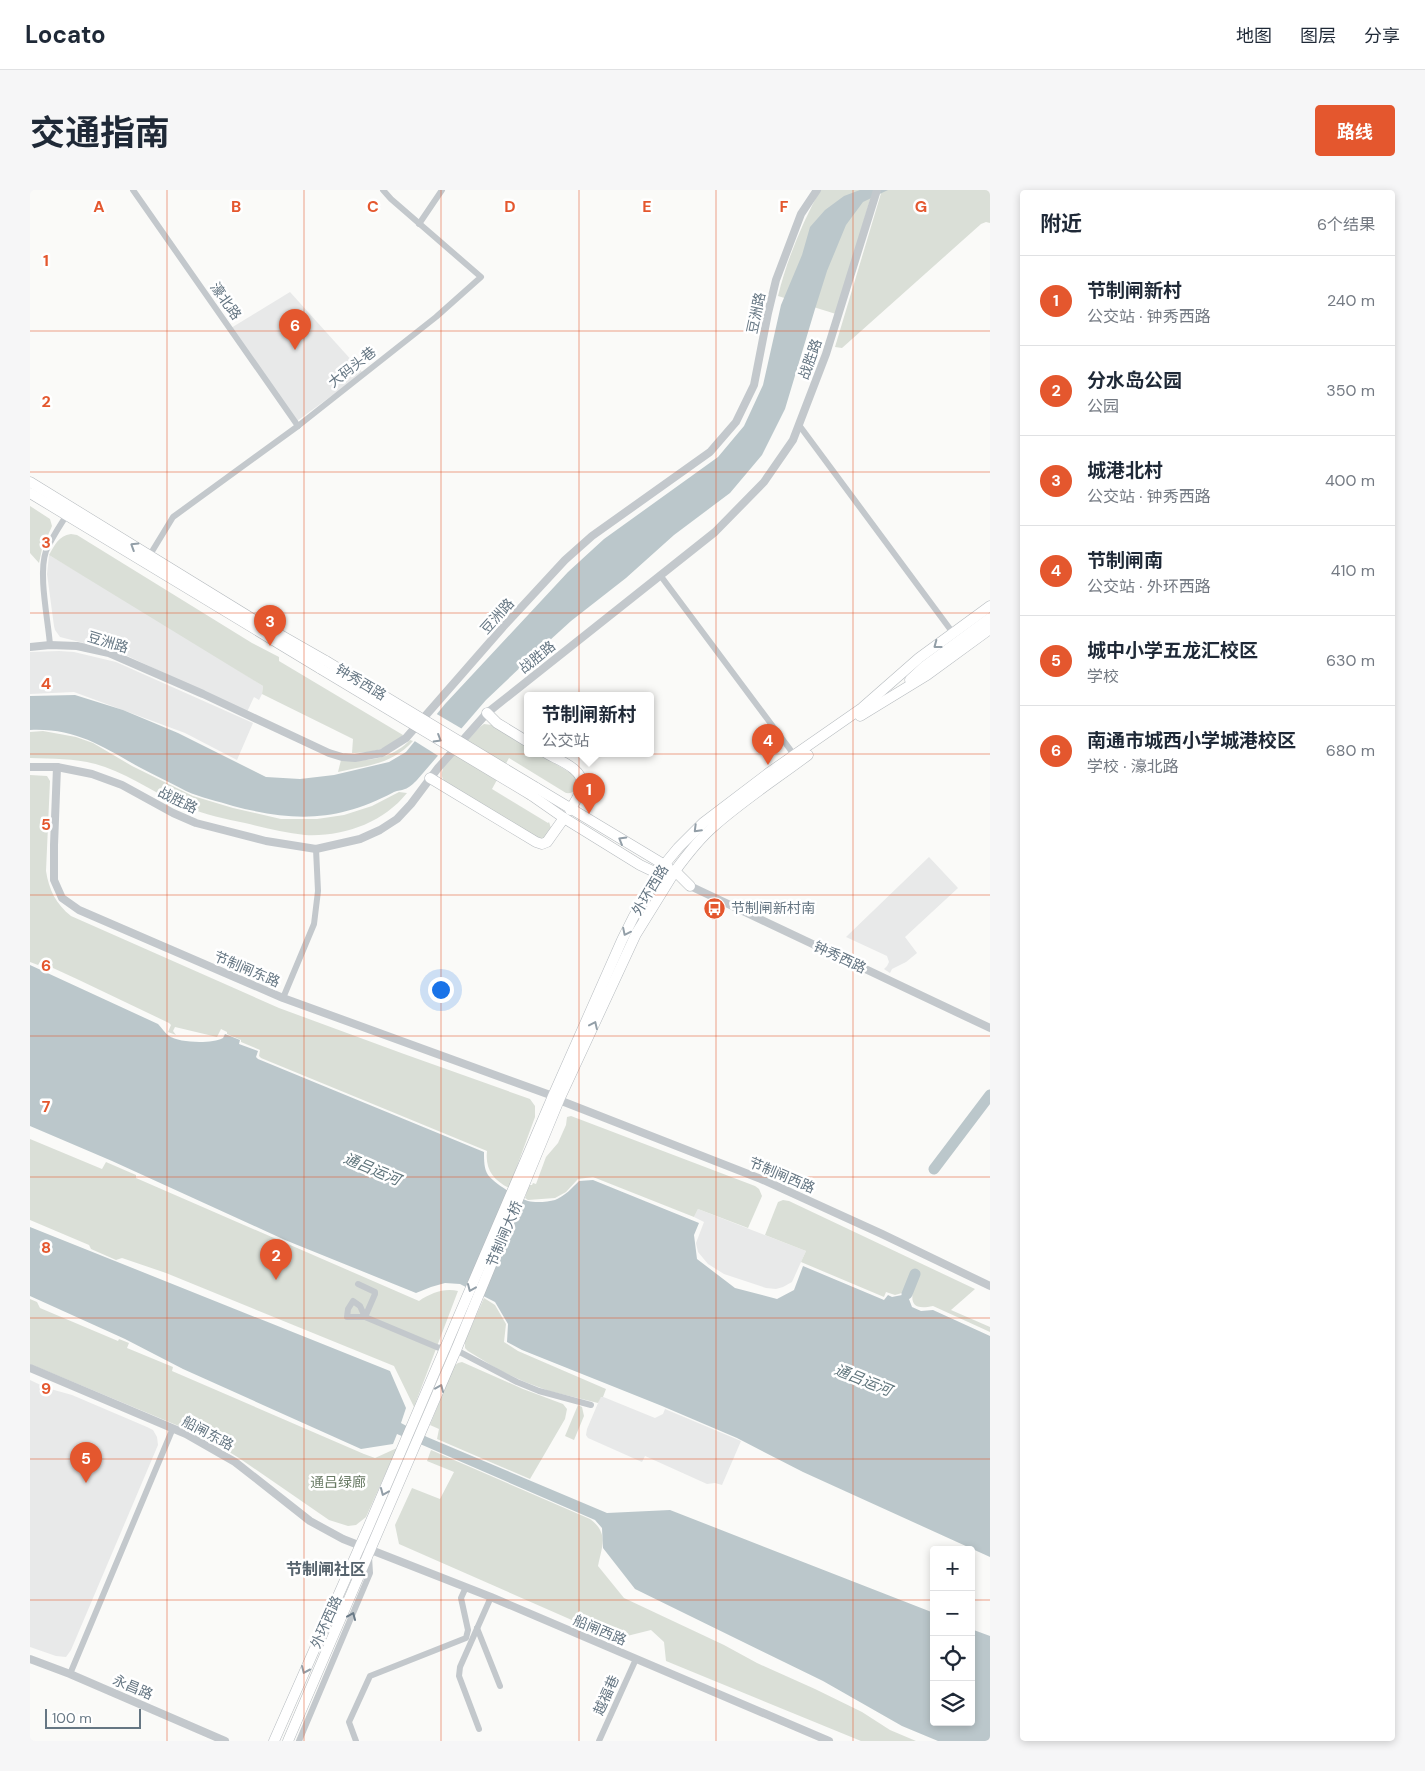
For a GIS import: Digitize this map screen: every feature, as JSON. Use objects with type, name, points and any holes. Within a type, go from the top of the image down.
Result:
[{"type":"main road","name":"钟秀西路","points":[[30,482],[147,560]]},
{"type":"main road","name":"钟秀西路","points":[[30,494],[66,516],[256,621],[324,665],[533,791],[640,865],[658,874],[672,875]]},
{"type":"main road","name":"外环西路","points":[[863,710],[920,658],[990,606]]},
{"type":"main road","name":"外环西路","points":[[556,1098],[636,934],[672,875],[711,828],[913,671],[925,666],[990,618]]},
{"type":"main road","name":"外环西路","points":[[536,1148],[622,940],[658,874],[678,848],[703,823],[770,772],[863,710],[927,675],[990,629]]},
{"type":"main road","points":[[487,713],[496,723],[524,740]]},
{"type":"main road","points":[[430,778],[528,838],[542,844],[547,842],[567,814],[582,788],[582,779],[578,772],[553,757]]},
{"type":"main road","name":"钟秀西路","points":[[567,814],[664,865],[672,875]]},
{"type":"main road","name":"外环西路","points":[[672,875],[690,886]]},
{"type":"main road","name":"节制闸大桥","points":[[451,1348],[536,1148]]},
{"type":"main road","points":[[408,1449],[451,1348]]},
{"type":"main road","name":"外环西路","points":[[274,1741],[360,1545],[408,1449]]},
{"type":"main road","name":"外环西路","points":[[288,1741],[370,1551],[408,1449]]},
{"type":"street","name":"濠北路","points":[[133,190],[298,426]]},
{"type":"street","name":"大码头巷","points":[[147,560],[172,517],[298,426],[436,317],[481,277],[419,224],[383,190]]},
{"type":"street","points":[[419,224],[442,190]]},
{"type":"street","name":"豆洲路","points":[[30,646],[77,646],[109,653],[330,753],[355,758],[382,752],[394,747],[406,738],[503,627],[565,560],[592,536],[710,452],[736,422],[754,385],[776,280],[801,214],[817,190]]},
{"type":"street","name":"战胜路","points":[[30,767],[57,767],[92,774],[122,785],[173,814],[196,823],[266,841],[316,849],[360,839],[380,830],[412,804],[430,778],[487,713],[715,532],[764,482],[794,440],[826,354],[877,190]]},
{"type":"street","points":[[799,425],[953,633]]},
{"type":"street","points":[[50,645],[43,573],[44,560],[47,548],[66,516]]},
{"type":"street","points":[[660,575],[795,756]]},
{"type":"street","name":"节制闸东路","points":[[57,767],[54,880],[62,898],[79,910],[283,998],[556,1098]]},
{"type":"street","points":[[283,998],[314,924],[318,891],[316,849]]},
{"type":"street","name":"钟秀西路","points":[[690,886],[990,1028]]},
{"type":"street","name":"节制闸西路","points":[[556,1098],[761,1178],[990,1286]]},
{"type":"street","points":[[358,1284],[375,1292],[365,1316],[439,1348],[451,1348],[517,1382],[539,1391],[591,1405]]},
{"type":"street","name":"船闸东路","points":[[30,1368],[186,1434],[235,1462],[310,1521],[343,1539],[360,1545]]},
{"type":"street","points":[[70,1674],[173,1428]]},
{"type":"street","name":"船闸西路","points":[[360,1545],[370,1551],[492,1597],[829,1741]]},
{"type":"street","points":[[298,1741],[370,1573],[370,1551]]},
{"type":"street","points":[[356,1741],[349,1722],[370,1676],[466,1638],[468,1630],[461,1598],[466,1587]]},
{"type":"street","points":[[479,1729],[459,1676],[460,1666],[492,1597]]},
{"type":"street","points":[[478,1628],[500,1686]]},
{"type":"street","name":"永昌路","points":[[30,1659],[70,1674],[225,1741]]},
{"type":"street","name":"越福巷","points":[[599,1741],[636,1659]]},
{"type":"shaded area","points":[[290,292],[363,373],[297,421],[231,328]]},
{"type":"shaded area","points":[[49,555],[159,620],[263,686],[259,700],[254,697],[247,712],[119,652],[60,637],[54,626],[47,574]]},
{"type":"shaded area","points":[[30,652],[74,652],[116,662],[253,723],[237,760],[185,733],[74,692],[30,694]]},
{"type":"shaded area","points":[[929,857],[958,888],[905,937],[917,953],[906,962],[892,969],[890,973],[884,969],[889,962],[887,956],[846,937]]},
{"type":"shaded area","points":[[698,1209],[806,1251],[792,1282],[776,1289],[766,1288],[724,1274],[708,1264],[698,1252],[696,1243],[704,1222],[694,1217]]},
{"type":"shaded area","points":[[30,1380],[47,1388],[72,1395],[147,1427],[153,1430],[157,1437],[158,1445],[71,1650],[66,1657],[56,1656],[30,1647]]},
{"type":"shaded area","points":[[601,1396],[655,1418],[663,1414],[665,1409],[741,1441],[722,1485],[715,1483],[707,1484],[645,1456],[642,1462],[588,1438],[586,1435],[587,1429]]},
{"type":"green space","points":[[820,190],[873,190],[836,314],[778,296],[796,242]]},
{"type":"green space","points":[[882,190],[990,190],[990,223],[981,224],[842,348],[835,347]]},
{"type":"green space","points":[[30,506],[50,519],[52,526],[42,549],[39,563],[30,553]]},
{"type":"green space","points":[[71,534],[77,535],[252,643],[279,657],[279,661],[403,735],[386,747],[352,753],[353,739],[262,694],[263,686],[49,555],[60,539]]},
{"type":"green space","points":[[484,724],[492,725],[524,745],[524,757],[544,757],[574,775],[578,782],[575,790],[571,793],[566,793],[509,758],[492,789],[549,822],[551,828],[543,839],[540,839],[443,780],[444,765]]},
{"type":"green space","points":[[43,731],[76,737],[93,743],[132,766],[193,796],[281,819],[317,819],[344,815],[372,806],[399,792],[407,793],[386,812],[361,826],[334,834],[305,835],[290,833],[208,815],[166,798],[126,776],[95,764],[68,760],[30,758],[30,732]]},
{"type":"green space","points":[[410,740],[413,741],[405,749],[388,760],[338,772],[341,760],[370,760],[378,758],[395,751]]},
{"type":"green space","points":[[30,775],[47,776],[50,781],[46,871],[54,896],[61,907],[71,916],[279,1008],[530,1099],[535,1106],[535,1117],[509,1188],[494,1178],[491,1173],[487,1163],[487,1151],[261,1058],[259,1056],[260,1050],[241,1042],[241,1040],[221,1029],[217,1037],[175,1027],[173,1031],[176,1035],[168,1032],[171,1025],[169,1023],[40,962],[38,965],[30,962]]},
{"type":"green space","points":[[571,1116],[755,1186],[759,1189],[762,1196],[748,1228],[698,1209],[694,1217],[593,1177],[578,1179],[566,1192],[555,1198],[528,1200],[525,1198],[529,1185],[536,1184],[546,1157],[558,1143],[566,1125],[567,1117]]},
{"type":"green space","points":[[30,1139],[102,1169],[106,1162],[136,1175],[136,1178],[419,1301],[438,1292],[458,1291],[414,1407],[394,1366],[166,1273],[122,1258],[116,1260],[91,1249],[89,1245],[30,1220]]},
{"type":"green space","points":[[783,1200],[789,1201],[975,1289],[951,1310],[990,1327],[990,1332],[933,1306],[917,1306],[912,1299],[918,1273],[915,1271],[902,1293],[895,1295],[886,1292],[884,1297],[801,1262],[806,1251],[765,1235],[778,1202]]},
{"type":"green space","points":[[484,1298],[495,1305],[506,1324],[504,1342],[518,1351],[606,1389],[598,1403],[549,1391],[525,1382],[499,1370],[468,1351],[465,1348],[465,1341]]},
{"type":"green space","name":"通吕绿廊","points":[[30,1299],[37,1302],[40,1308],[118,1341],[119,1339],[129,1343],[127,1348],[173,1367],[172,1371],[364,1454],[375,1458],[397,1448],[366,1517],[356,1525],[348,1526],[329,1520],[205,1437],[30,1364]]},
{"type":"green space","points":[[462,1362],[523,1389],[563,1404],[567,1409],[565,1419],[530,1479],[437,1439],[439,1429],[430,1425],[454,1366]]},
{"type":"green space","points":[[578,1405],[582,1407],[584,1416],[574,1440],[565,1436]]},
{"type":"green space","points":[[431,1450],[590,1519],[600,1529],[603,1540],[598,1566],[624,1598],[862,1712],[890,1730],[916,1741],[861,1741],[666,1661],[664,1642],[651,1630],[615,1639],[399,1544],[395,1525],[412,1488],[440,1499],[454,1472],[427,1461]]},
{"type":"water","points":[[860,190],[888,190],[863,202],[846,225],[827,271],[785,409],[762,455],[730,493],[674,535],[626,578],[571,621],[527,661],[486,700],[408,788],[395,791],[354,809],[334,814],[296,817],[276,815],[204,798],[75,735],[46,730],[30,730],[30,696],[75,695],[123,710],[178,733],[266,777],[300,779],[334,775],[389,762],[406,752],[445,704],[568,572],[604,539],[718,457],[744,426],[763,385],[781,305],[802,255],[810,227],[825,210],[844,196]]},
{"type":"water","name":"通吕运河","points":[[30,965],[158,1024],[168,1035],[174,1038],[204,1042],[218,1040],[223,1038],[225,1034],[240,1040],[239,1044],[258,1051],[256,1057],[258,1059],[484,1152],[485,1167],[488,1175],[507,1190],[528,1201],[542,1202],[555,1200],[565,1194],[579,1181],[593,1180],[699,1223],[694,1235],[697,1259],[735,1288],[777,1299],[794,1290],[803,1266],[884,1300],[888,1295],[892,1297],[907,1294],[912,1307],[921,1311],[933,1310],[990,1336],[990,1557],[975,1550],[975,1546],[966,1546],[803,1472],[737,1438],[522,1350],[507,1342],[508,1324],[495,1302],[460,1284],[445,1283],[416,1293],[285,1240],[112,1161],[30,1126]]},
{"type":"water","points":[[30,1227],[390,1371],[406,1408],[401,1423],[427,1437],[607,1513],[670,1510],[930,1611],[930,1726],[975,1726],[975,1630],[990,1636],[990,1741],[938,1741],[902,1726],[823,1681],[635,1589],[603,1548],[602,1528],[595,1520],[397,1434],[393,1444],[361,1449],[183,1369],[125,1339],[30,1296]]},
{"type":"pier","points":[[435,713],[464,730],[440,757],[413,740]]},
{"type":"waterway","points":[[934,1169],[990,1095]]},
{"type":"waterway","points":[[907,1294],[915,1274]]},
{"type":"place","name":"南通市城西小学城港校区","points":[[295,350]]},
{"type":"place","name":"城港北村","points":[[270,646]]},
{"type":"place","name":"节制闸南","points":[[768,765]]},
{"type":"place","name":"节制闸新村","points":[[589,814]]},
{"type":"place","name":"节制闸新村南","points":[[715,908]]},
{"type":"place","name":"分水岛公园","points":[[276,1280]]},
{"type":"place","name":"城中小学五龙汇校区","points":[[86,1483]]},
{"type":"district","name":"节制闸社区","points":[[326,1569]]}]
